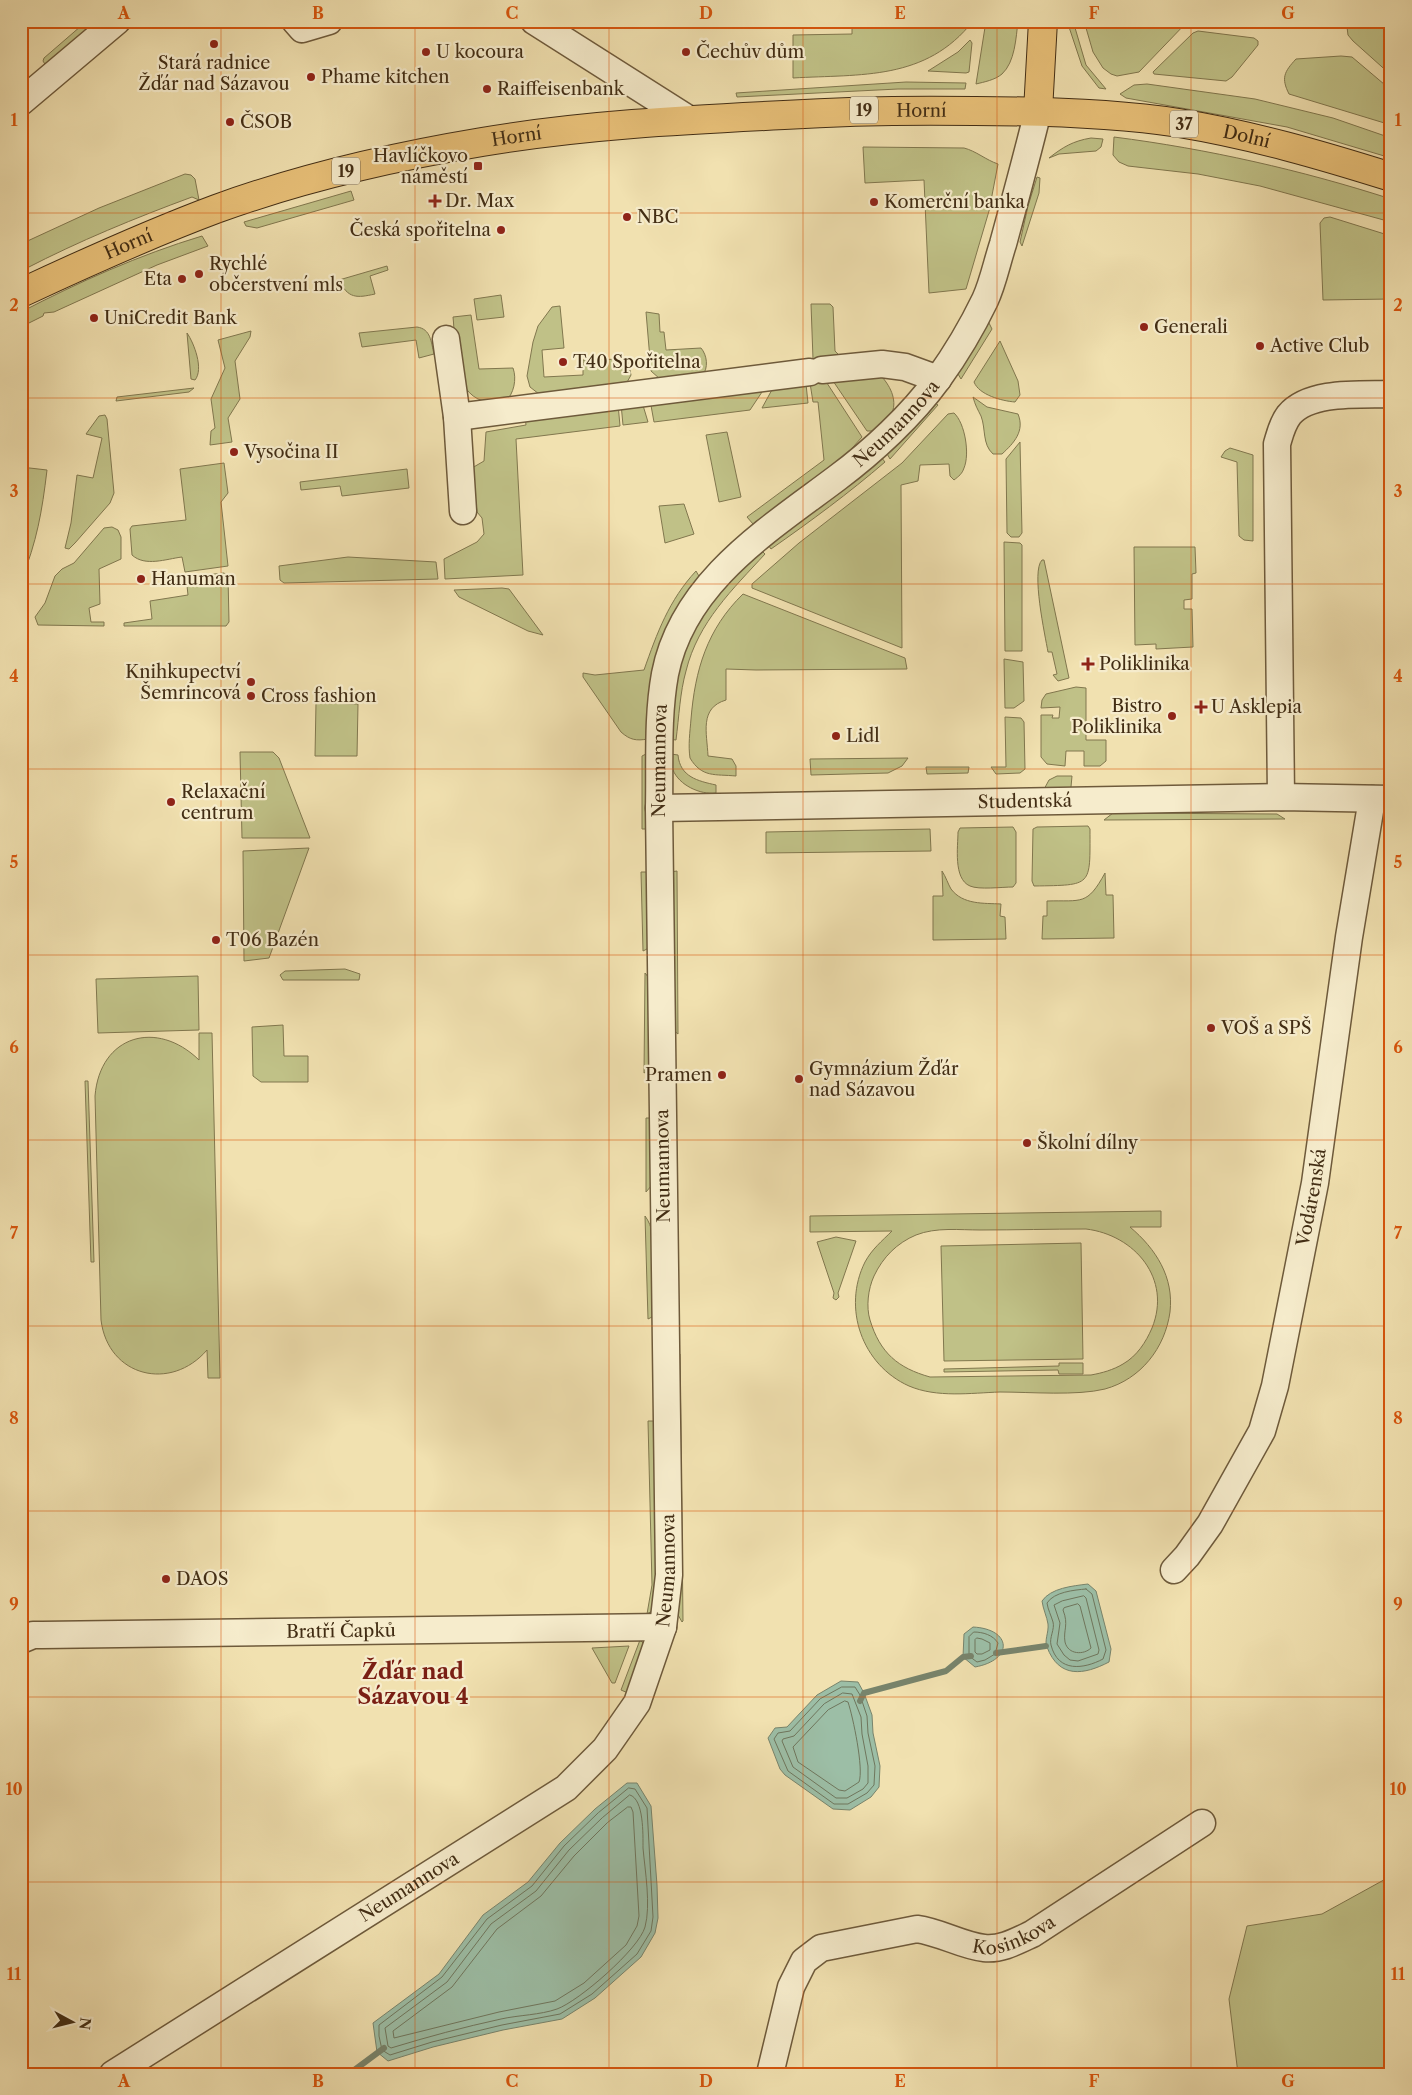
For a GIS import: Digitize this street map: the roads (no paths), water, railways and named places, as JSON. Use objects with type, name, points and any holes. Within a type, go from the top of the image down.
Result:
[{"type":"main road","points":[[1038,111],[1043,21]]},
{"type":"main road","name":"Horní","points":[[21,294],[132,242],[218,208],[377,163],[483,141],[608,126],[866,110],[1038,111]]},
{"type":"main road","name":"Dolní","points":[[1038,111],[1178,123],[1239,134],[1298,149],[1391,177]]},
{"type":"street","points":[[21,102],[117,21]]},
{"type":"street","points":[[295,21],[302,29],[329,21]]},
{"type":"street","points":[[534,21],[690,120]]},
{"type":"street","name":"Neumannova","points":[[113,2074],[566,1788],[605,1749],[637,1703],[663,1627],[669,1575],[659,808],[660,711],[665,673],[675,642],[687,616],[716,577],[757,537],[838,477],[874,447],[921,400],[938,379],[965,338],[986,298],[1025,165],[1038,111]]},
{"type":"street","points":[[446,339],[457,417],[463,511]]},
{"type":"street","points":[[457,417],[882,364],[905,367],[938,379]]},
{"type":"street","points":[[1281,797],[1277,444],[1281,429],[1290,415],[1300,406],[1317,399],[1341,395],[1391,394]]},
{"type":"street","name":"Studentská","points":[[659,808],[1281,797],[1381,799]]},
{"type":"street","name":"Vodárenská","points":[[1174,1570],[1187,1556],[1210,1524],[1262,1431],[1275,1386],[1315,1183],[1349,937],[1381,799]]},
{"type":"street","name":"Bratří Čapků","points":[[21,1640],[33,1635],[663,1627]]},
{"type":"street","name":"Kosinkova","points":[[770,2074],[791,1987],[804,1961],[821,1948],[917,1929],[931,1931],[984,1948],[1010,1944],[1032,1934],[1202,1823]]},
{"type":"water","points":[[1088,1584],[1096,1591],[1111,1649],[1109,1662],[1090,1670],[1073,1671],[1058,1665],[1047,1647],[1048,1624],[1042,1601],[1056,1590]]},
{"type":"water","points":[[973,1627],[995,1633],[1001,1639],[1003,1645],[1002,1652],[997,1658],[975,1667],[963,1657],[964,1634]]},
{"type":"water","points":[[841,1681],[858,1682],[864,1693],[872,1715],[873,1733],[880,1766],[879,1787],[871,1797],[850,1810],[833,1809],[785,1775],[780,1769],[768,1738],[775,1728],[787,1727],[817,1695]]},
{"type":"water","points":[[627,1783],[637,1783],[651,1806],[658,1918],[655,1933],[641,1957],[595,1998],[562,2019],[503,2030],[433,2047],[388,2061],[377,2052],[373,2023],[439,1974],[483,1915],[528,1882],[560,1843],[595,1809]]},
{"type":"waterway","points":[[996,1653],[1046,1646]]},
{"type":"waterway","points":[[860,1701],[864,1693],[946,1671],[963,1657],[971,1656]]},
{"type":"waterway","points":[[349,2074],[384,2048]]},
{"type":"place","name":"Stará radnice Žďár nad Sázavou","points":[[214,44]]},
{"type":"place","name":"U kocoura","points":[[426,52]]},
{"type":"place","name":"Čechův dům","points":[[686,52]]},
{"type":"place","name":"Phame kitchen","points":[[311,77]]},
{"type":"place","name":"Raiffeisenbank","points":[[487,89]]},
{"type":"place","name":"ČSOB","points":[[230,122]]},
{"type":"place","name":"Havlíčkovo náměstí","points":[[478,166]]},
{"type":"place","name":"Dr. Max","points":[[435,201]]},
{"type":"place","name":"Komerční banka","points":[[874,202]]},
{"type":"place","name":"NBC","points":[[627,217]]},
{"type":"place","name":"Česká spořitelna","points":[[501,230]]},
{"type":"place","name":"Rychlé občerstvení mls","points":[[199,274]]},
{"type":"place","name":"Eta","points":[[182,279]]},
{"type":"place","name":"UniCredit Bank","points":[[94,318]]},
{"type":"place","name":"Generali","points":[[1144,327]]},
{"type":"place","name":"Active Club","points":[[1260,346]]},
{"type":"place","name":"T40 Spořitelna","points":[[563,362]]},
{"type":"place","name":"Vysočina II","points":[[234,452]]},
{"type":"place","name":"Hanuman","points":[[141,579]]},
{"type":"place","name":"Poliklinika","points":[[1088,664]]},
{"type":"place","name":"Knihkupectví Šemrincová","points":[[251,682]]},
{"type":"place","name":"Cross fashion","points":[[251,696]]},
{"type":"place","name":"U Asklepia","points":[[1201,707]]},
{"type":"place","name":"Bistro Poliklinika","points":[[1172,716]]},
{"type":"place","name":"Lidl","points":[[836,736]]},
{"type":"place","name":"Relaxační centrum","points":[[171,802]]},
{"type":"place","name":"T06 Bazén","points":[[216,940]]},
{"type":"place","name":"VOŠ a SPŠ","points":[[1211,1028]]},
{"type":"place","name":"Pramen","points":[[722,1075]]},
{"type":"place","name":"Gymnázium Žďár nad Sázavou","points":[[799,1079]]},
{"type":"place","name":"Školní dílny","points":[[1027,1143]]},
{"type":"place","name":"DAOS","points":[[166,1579]]},
{"type":"district","name":"Žďár nad Sázavou 4","points":[[413,1684]]}]
